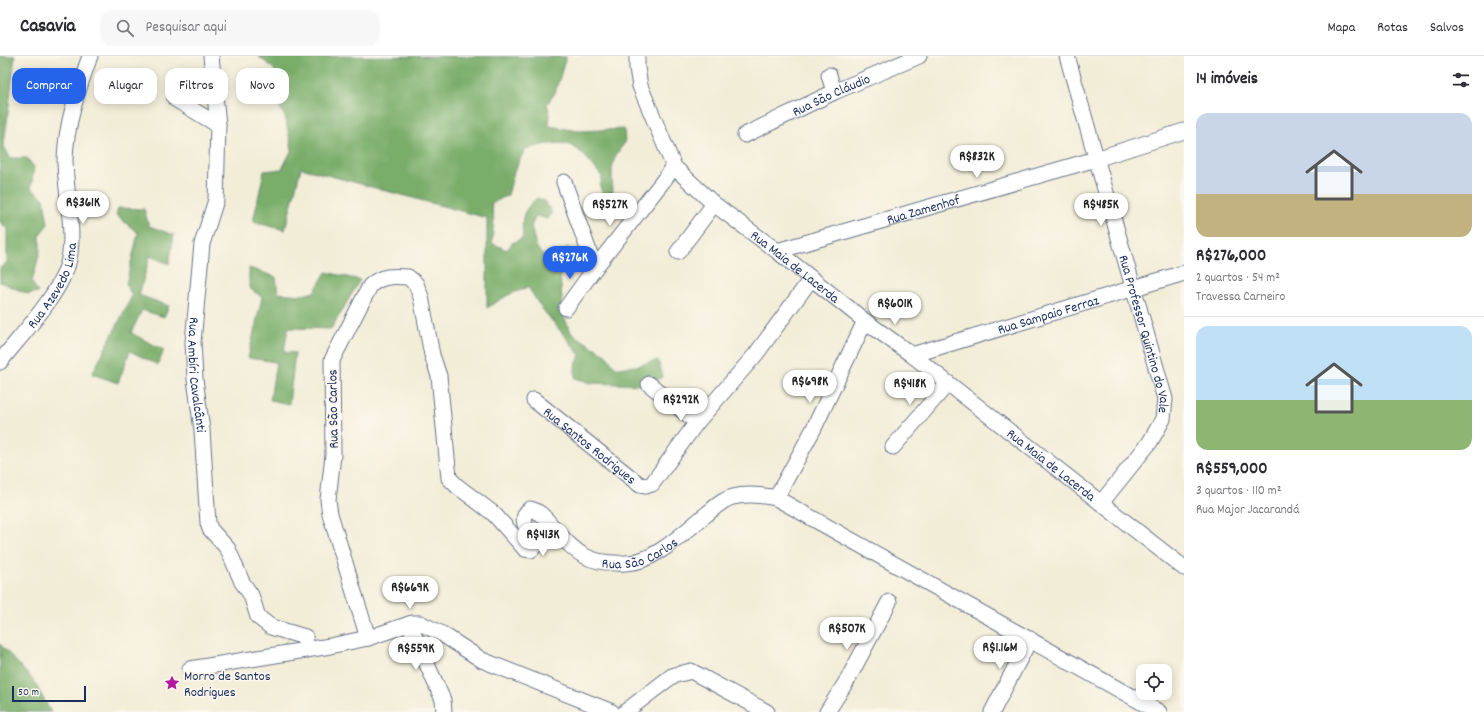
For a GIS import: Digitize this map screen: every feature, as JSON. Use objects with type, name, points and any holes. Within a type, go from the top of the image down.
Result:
[{"type":"street","name":"Rua Azevedo Lima","points":[[0,362],[52,295],[62,277],[69,259],[70,233],[65,159],[68,129],[72,109],[90,56]]},
{"type":"street","name":"Rua Ambíri Cavalcânti","points":[[211,56],[218,125],[216,200],[202,244],[194,342],[195,379],[202,430],[208,523],[210,529],[228,549],[242,582],[251,595],[258,617],[271,627],[304,637],[307,650]]},
{"type":"street","name":"Rua Maia de Lacerda","points":[[638,56],[637,68],[640,86],[674,167],[714,204],[777,251],[865,321],[912,355],[1184,568]]},
{"type":"street","name":"Rua São Cláudio","points":[[745,135],[834,92],[919,56]]},
{"type":"street","name":"Rua Professor Quintino do Vale","points":[[1067,56],[1165,399],[1163,419],[1150,442],[1101,503]]},
{"type":"street","points":[[829,75],[834,92]]},
{"type":"street","points":[[183,104],[218,125]]},
{"type":"street","name":"Rua Zamenhof","points":[[777,251],[1096,159],[1184,131]]},
{"type":"street","points":[[566,308],[595,268],[674,167]]},
{"type":"street","points":[[564,182],[595,268]]},
{"type":"street","points":[[678,252],[714,204]]},
{"type":"street","name":"Rua Sampaio Ferraz","points":[[912,355],[1133,287],[1184,273]]},
{"type":"street","name":"Rua São Carlos","points":[[368,638],[336,538],[328,500],[333,455],[332,360],[370,286],[376,280],[384,277],[408,277],[416,285],[421,297],[432,355],[439,376],[449,478],[457,486],[494,514],[525,549],[532,550],[533,548],[524,520],[526,512],[530,509],[542,514],[570,544],[589,560],[600,563],[628,563],[644,560],[656,554],[716,506],[733,497],[754,494],[776,498],[1159,712]]},
{"type":"street","name":"Rua Santos Rodrigues","points":[[534,400],[640,485],[646,486],[652,484],[697,422],[756,354],[811,279]]},
{"type":"street","points":[[776,498],[813,430],[865,321]]},
{"type":"street","points":[[893,447],[948,383]]},
{"type":"street","points":[[649,384],[697,422]]},
{"type":"street","points":[[827,712],[848,679],[889,602]]},
{"type":"street","points":[[190,669],[307,650],[368,638],[409,624],[420,623],[482,660],[612,712]]},
{"type":"street","points":[[409,624],[443,700],[444,712]]},
{"type":"street","points":[[992,712],[1030,639]]},
{"type":"street","points":[[625,712],[672,676],[691,672],[714,682],[767,712]]},
{"type":"green space","points":[[0,56],[15,56],[14,68],[12,68],[12,81],[4,146],[10,158],[27,158],[34,167],[31,188],[44,199],[48,224],[40,234],[40,251],[32,282],[38,292],[28,294],[0,282],[0,268],[7,262],[7,229],[0,222]]},
{"type":"green space","points":[[258,56],[566,57],[555,93],[547,104],[550,114],[549,126],[579,131],[624,129],[625,143],[614,160],[612,178],[613,192],[603,195],[600,187],[602,177],[585,156],[570,145],[552,144],[525,149],[514,172],[508,195],[491,204],[494,220],[492,243],[507,250],[512,243],[523,238],[522,226],[525,211],[537,198],[545,201],[552,213],[548,219],[536,216],[531,226],[536,246],[542,255],[560,256],[567,247],[577,254],[567,260],[560,272],[563,315],[572,334],[605,354],[616,368],[636,366],[658,360],[663,377],[644,385],[591,383],[575,378],[575,367],[580,355],[540,306],[528,287],[508,295],[487,308],[487,218],[301,168],[285,230],[253,222],[264,171],[282,169],[292,149],[285,117],[279,106],[279,104],[289,104],[289,68],[273,68]]},
{"type":"green space","points":[[118,208],[144,209],[149,226],[174,235],[169,264],[150,256],[139,295],[169,306],[164,317],[142,310],[131,333],[164,350],[158,365],[130,351],[118,383],[92,374],[132,296],[126,284],[138,233],[116,215]]},
{"type":"green space","points":[[249,268],[276,277],[278,293],[303,295],[314,292],[326,272],[360,280],[331,329],[288,328],[284,352],[295,353],[289,404],[270,400],[276,362],[248,358],[262,297],[249,288]]},
{"type":"green space","points":[[0,644],[33,680],[51,712],[0,712]]},
{"type":"place","name":"Morro de Santos Rodrigues","points":[[172,683]]}]
